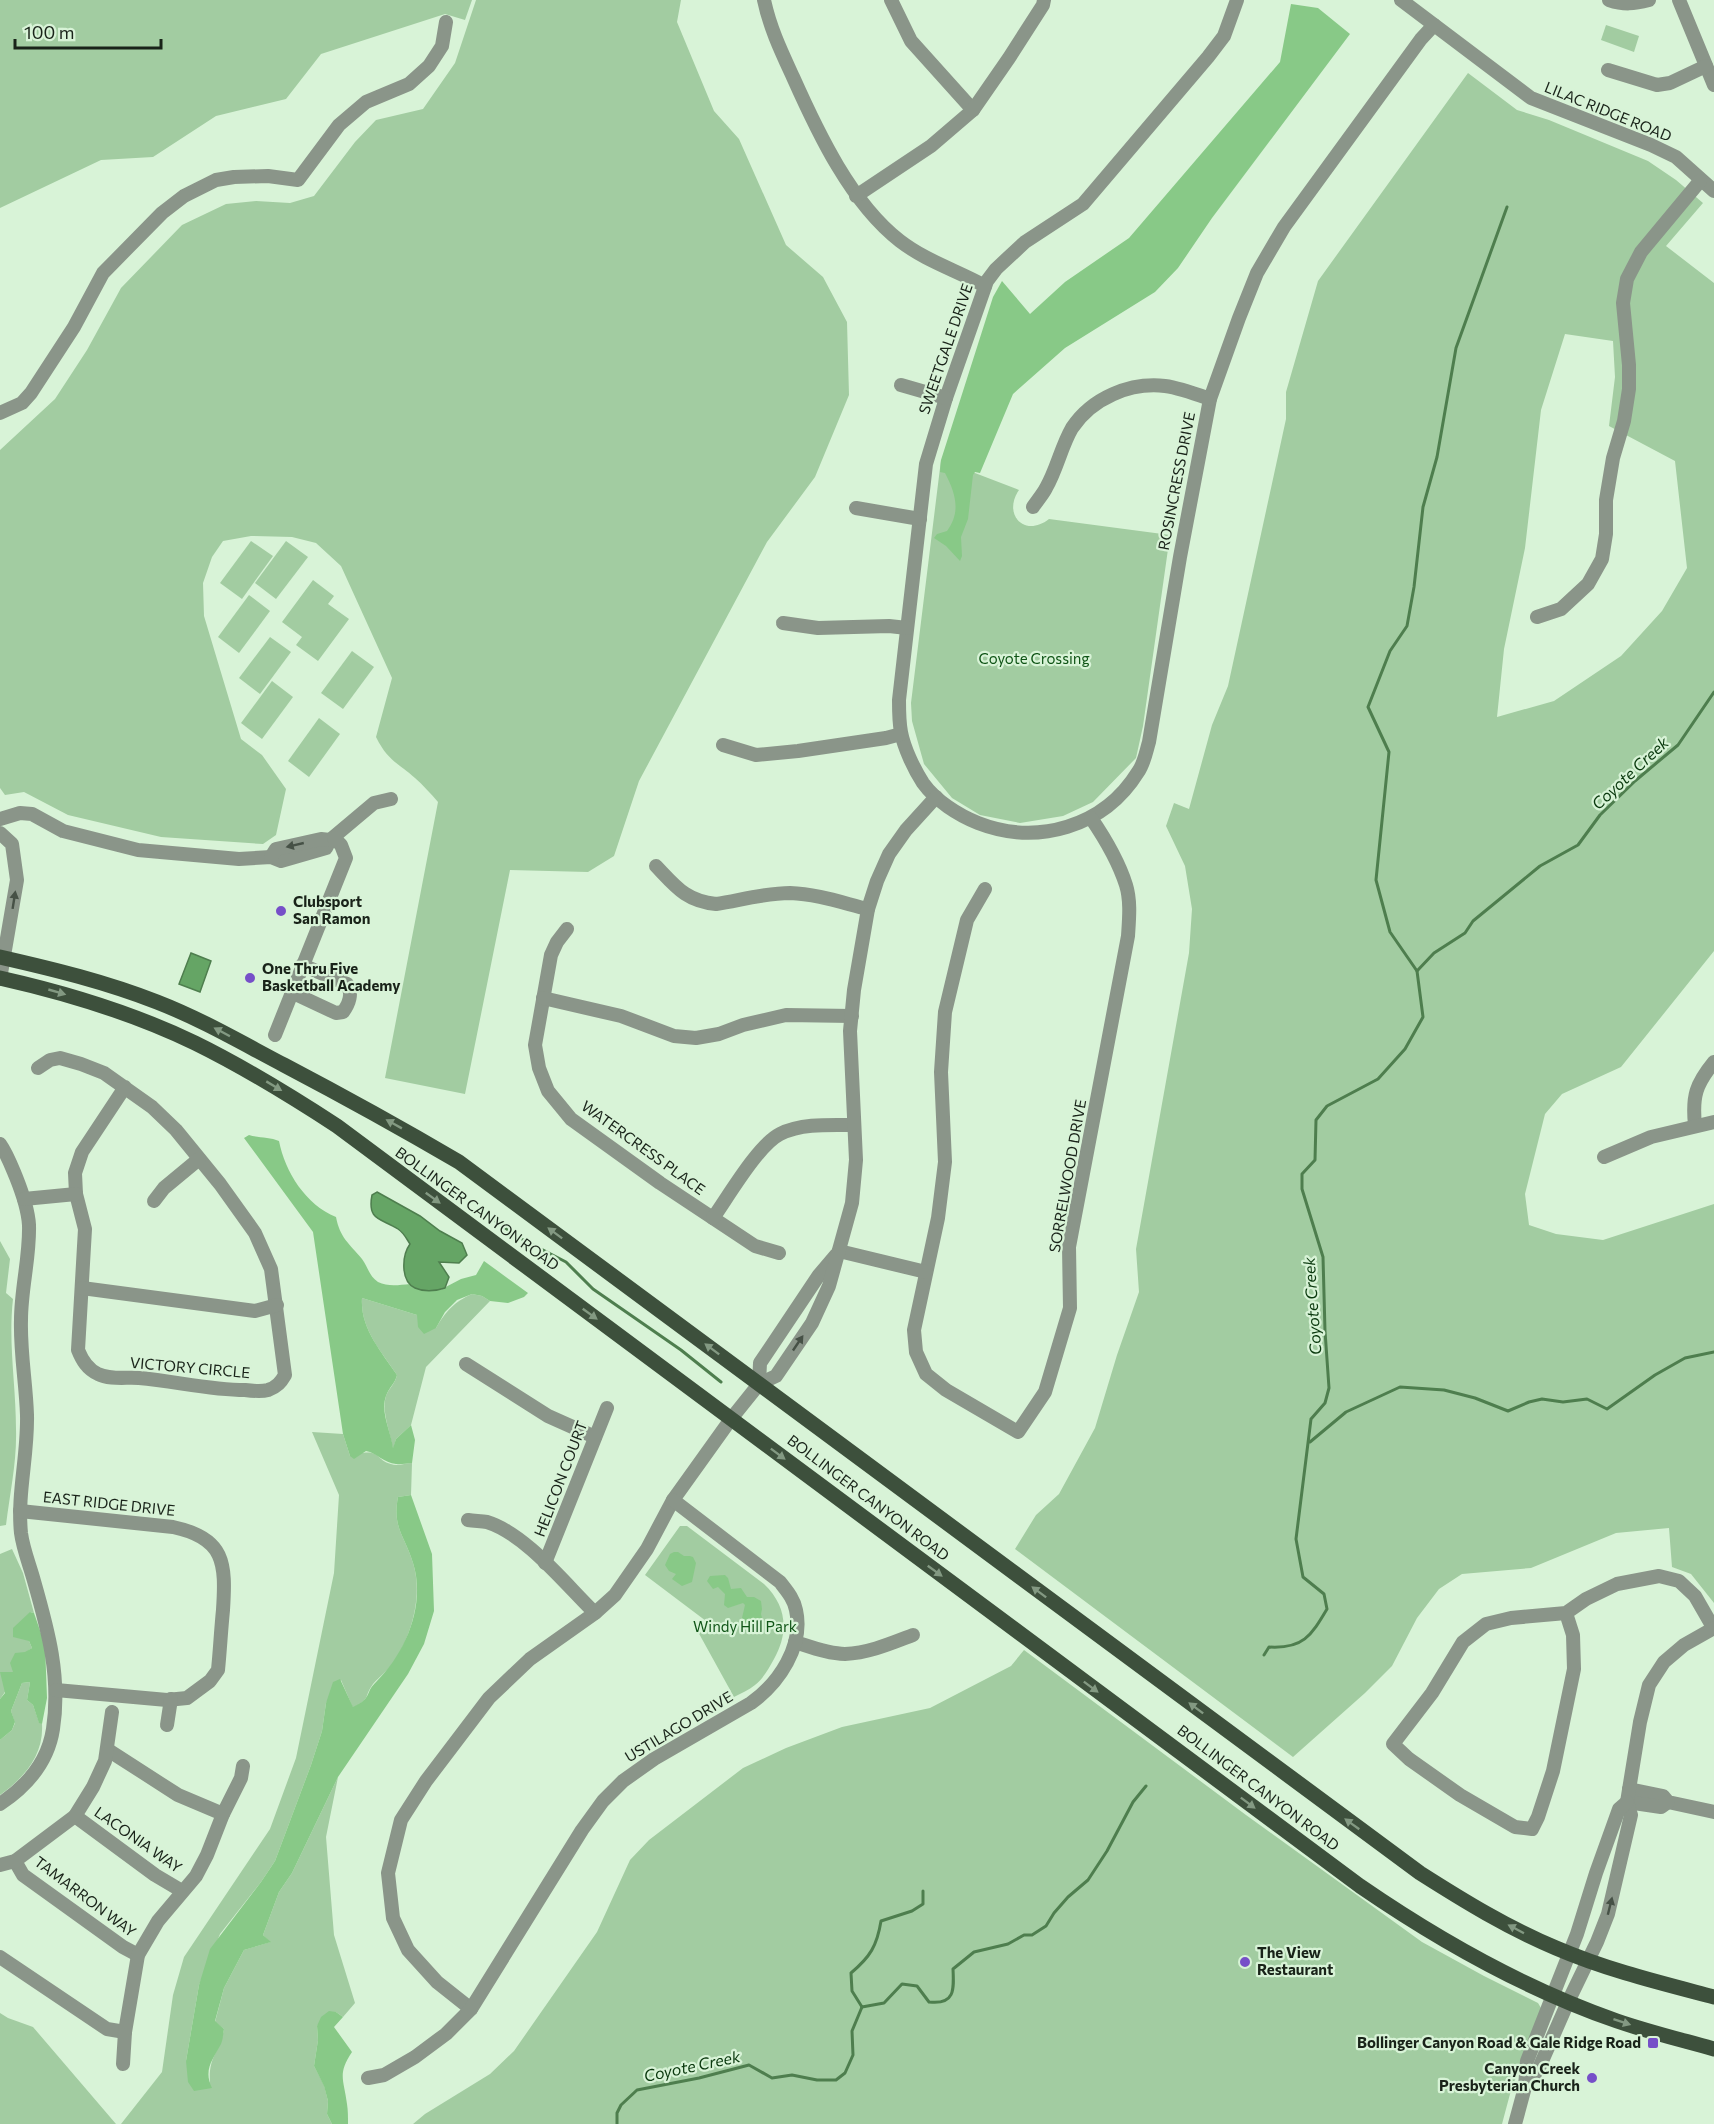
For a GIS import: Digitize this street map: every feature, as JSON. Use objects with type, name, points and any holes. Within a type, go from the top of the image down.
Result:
[{"type":"main road","name":"BOLLINGER CANYON ROAD","points":[[2,957],[103,982],[158,1002],[205,1024],[459,1162],[1420,1873],[1470,1905],[1526,1935],[1569,1954],[1714,1997]]},
{"type":"main road","name":"BOLLINGER CANYON ROAD","points":[[0,978],[95,1003],[148,1023],[195,1043],[298,1101],[337,1126],[1412,1923],[1466,1954],[1568,2002],[1618,2021],[1714,2049]]},
{"type":"street","points":[[764,0],[769,24],[811,118],[856,196],[898,239],[922,257],[985,286]]},
{"type":"street","points":[[891,0],[911,41],[972,110]]},
{"type":"street","points":[[856,196],[931,146],[972,110],[1010,58],[1044,0]]},
{"type":"street","name":"SWEETGALE DRIVE","points":[[936,797],[923,783],[901,734],[899,700],[926,464],[985,286],[996,269],[1025,242],[1083,204],[1224,36],[1237,0]]},
{"type":"street","name":"LILAC RIDGE ROAD","points":[[1401,0],[1532,98],[1676,157],[1714,191]]},
{"type":"street","points":[[1609,0],[1629,4],[1649,0]]},
{"type":"street","points":[[1678,0],[1714,85]]},
{"type":"street","points":[[0,413],[22,403],[31,393],[74,327],[103,273],[162,213],[184,195],[216,180],[268,176],[298,180],[339,125],[366,102],[409,84],[429,66],[442,46],[446,22]]},
{"type":"street","name":"ROSINCRESS DRIVE","points":[[936,797],[965,818],[995,830],[1027,833],[1058,831],[1103,811],[1120,796],[1140,771],[1149,742],[1180,557],[1210,399],[1257,273],[1284,227],[1421,39],[1434,25]]},
{"type":"street","points":[[1608,70],[1657,85],[1670,83],[1706,66]]},
{"type":"street","points":[[1537,617],[1561,609],[1588,584],[1602,559],[1606,534],[1606,500],[1629,389],[1623,303],[1628,279],[1641,252],[1701,181]]},
{"type":"street","points":[[901,385],[946,398]]},
{"type":"street","points":[[1033,507],[1047,488],[1058,456],[1072,428],[1087,409],[1108,396],[1136,387],[1166,386],[1210,399]]},
{"type":"street","points":[[856,508],[920,519]]},
{"type":"street","points":[[783,623],[818,628],[889,626],[907,628]]},
{"type":"street","points":[[723,745],[756,755],[798,751],[901,734]]},
{"type":"street","points":[[471,2009],[437,1982],[408,1950],[393,1918],[388,1873],[401,1820],[426,1781],[489,1698],[530,1659],[595,1613],[615,1595],[647,1549],[673,1500],[731,1419],[759,1384],[776,1376],[812,1323],[829,1286],[852,1203],[856,1160],[850,1055],[852,1016],[858,962],[868,909],[889,854],[906,830],[936,797]]},
{"type":"street","points":[[332,839],[375,803],[391,799]]},
{"type":"street","points":[[0,819],[20,813],[32,814],[63,831],[138,850],[239,859],[271,856],[276,849],[321,839],[332,839],[341,845],[345,858],[275,1035]]},
{"type":"street","name":"SORRELWOOD DRIVE","points":[[926,1272],[914,1330],[916,1352],[926,1374],[946,1390],[1018,1432],[1045,1392],[1070,1308],[1069,1247],[1128,936],[1129,911],[1126,886],[1101,832],[1091,818]]},
{"type":"street","points":[[0,833],[12,844],[17,880],[0,978]]},
{"type":"street","points":[[656,866],[680,891],[690,898],[709,904],[789,893],[868,909]]},
{"type":"street","points":[[839,1251],[926,1272],[938,1218],[945,1162],[941,1072],[945,1012],[967,920],[985,889]]},
{"type":"street","name":"WATERCRESS PLACE","points":[[567,929],[551,955],[535,1045],[539,1068],[548,1091],[571,1119],[755,1246],[779,1253]]},
{"type":"street","points":[[291,992],[336,1013],[343,1012],[349,1004],[350,988],[347,984],[302,965]]},
{"type":"street","points":[[543,998],[621,1016],[674,1036],[696,1038],[786,1015],[852,1016]]},
{"type":"street","points":[[38,1068],[51,1060],[60,1058],[104,1073],[125,1087]]},
{"type":"street","points":[[1695,1125],[1695,1091],[1701,1078],[1714,1062]]},
{"type":"street","name":"VICTORY CIRCLE","points":[[125,1087],[152,1107],[176,1130],[255,1233],[271,1269],[285,1375],[272,1389],[263,1391],[224,1390],[140,1378],[99,1375],[90,1370],[82,1361],[78,1350],[84,1229],[76,1194],[75,1173],[82,1152],[125,1087]]},
{"type":"street","points":[[1604,1157],[1651,1137],[1714,1122]]},
{"type":"street","points":[[713,1218],[761,1150],[780,1134],[801,1127],[854,1125]]},
{"type":"street","points":[[0,1144],[6,1152],[24,1199],[29,1223],[27,1261],[21,1299],[20,1342],[27,1415],[20,1511],[21,1536],[54,1660],[56,1690],[53,1730],[45,1756],[32,1778],[0,1804]]},
{"type":"street","points":[[154,1201],[164,1188],[199,1159]]},
{"type":"street","points":[[24,1199],[76,1194]]},
{"type":"street","points":[[759,1384],[760,1363],[819,1275],[839,1251]]},
{"type":"street","points":[[82,1288],[255,1311],[277,1305]]},
{"type":"street","points":[[466,1364],[548,1416],[595,1437]]},
{"type":"street","name":"HELICON COURT","points":[[545,1563],[608,1408]]},
{"type":"street","name":"USTILAGO DRIVE","points":[[368,2078],[384,2075],[415,2057],[446,2034],[471,2009],[582,1830],[603,1801],[623,1781],[654,1759],[765,1693],[777,1680],[788,1660],[795,1642],[798,1621],[792,1597],[780,1582],[673,1500]]},
{"type":"street","name":"EAST RIDGE DRIVE","points":[[20,1511],[192,1531],[207,1540],[221,1559],[225,1575],[218,1670],[210,1681],[188,1698],[171,1699],[56,1690]]},
{"type":"street","points":[[468,1520],[486,1522],[510,1533],[545,1563],[595,1613]]},
{"type":"street","points":[[1525,2087],[1539,2068],[1608,1914],[1631,1815],[1628,1796],[1640,1722],[1649,1685],[1664,1662],[1684,1646],[1714,1628],[1695,1596],[1679,1581],[1659,1576],[1617,1584],[1586,1599],[1566,1613],[1511,1618],[1486,1624],[1463,1642],[1432,1693],[1393,1744],[1409,1759],[1460,1795],[1515,1827],[1532,1829],[1538,1818],[1552,1771],[1574,1669],[1573,1635],[1566,1613]]},
{"type":"street","points":[[795,1642],[845,1654],[868,1650],[913,1635]]},
{"type":"street","points":[[167,1725],[171,1699]]},
{"type":"street","points":[[0,1865],[15,1861],[75,1816],[93,1787],[108,1750],[112,1712]]},
{"type":"street","points":[[108,1750],[178,1795],[223,1814]]},
{"type":"street","points":[[123,2064],[125,2032],[138,1955],[158,1921],[196,1876],[241,1778],[243,1766]]},
{"type":"street","points":[[1515,2124],[1525,2087],[1527,2061],[1578,1934],[1596,1873],[1620,1809],[1628,1796]]},
{"type":"street","points":[[1628,1796],[1661,1807],[1668,1802],[1714,1812]]},
{"type":"street","name":"LACONIA WAY","points":[[75,1816],[154,1875],[182,1891]]},
{"type":"street","name":"TAMARRON WAY","points":[[15,1861],[23,1875],[123,1947],[138,1955]]},
{"type":"street","points":[[0,1957],[106,2028],[125,2032]]},
{"type":"green space","points":[[0,0],[472,0],[465,20],[445,14],[321,54],[286,99],[216,116],[153,157],[101,160],[0,208]]},
{"type":"green space","points":[[476,0],[681,0],[677,22],[714,111],[739,139],[786,245],[823,277],[847,322],[849,395],[815,477],[767,542],[639,781],[614,856],[588,872],[510,870],[465,1094],[385,1078],[438,802],[389,756],[376,737],[392,678],[341,566],[316,543],[292,537],[251,536],[223,541],[212,557],[203,583],[204,616],[241,739],[262,755],[286,789],[276,835],[263,844],[161,837],[68,815],[24,792],[5,795],[0,788],[0,450],[55,399],[87,350],[121,288],[182,225],[226,204],[256,201],[290,203],[314,196],[355,142],[376,120],[423,109],[455,63]]},
{"type":"green space","points":[[1606,25],[1639,36],[1634,52],[1601,40]]},
{"type":"green space","points":[[1468,73],[1517,110],[1549,120],[1648,161],[1676,180],[1703,203],[1666,246],[1714,283],[1714,951],[1621,1067],[1562,1094],[1545,1114],[1525,1194],[1529,1225],[1556,1234],[1603,1240],[1714,1204],[1714,1603],[1691,1574],[1672,1567],[1669,1528],[1616,1533],[1531,1568],[1462,1574],[1439,1589],[1417,1618],[1392,1666],[1293,1757],[1015,1549],[1036,1515],[1059,1494],[1095,1428],[1139,1292],[1136,1249],[1189,953],[1192,909],[1185,866],[1166,826],[1174,803],[1189,809],[1212,725],[1228,686],[1286,419],[1286,392],[1318,281]],"holes":[[[1565,334],[1613,341],[1615,377],[1609,426],[1675,461],[1687,568],[1662,611],[1621,656],[1554,701],[1497,717],[1504,649],[1525,548],[1541,410]]]},
{"type":"green space","name":"Coyote Crossing","points":[[941,460],[1019,490],[1014,499],[1013,508],[1015,515],[1024,525],[1032,526],[1049,519],[1170,535],[1143,726],[1136,758],[1093,802],[1063,816],[1020,823],[980,815],[952,798],[924,764],[912,721],[911,703]]},
{"type":"green space","points":[[251,541],[273,556],[242,599],[220,583]]},
{"type":"green space","points":[[286,541],[308,557],[276,599],[255,583]]},
{"type":"green space","points":[[313,580],[334,596],[328,604],[349,619],[318,661],[296,645],[302,637],[282,622]]},
{"type":"green space","points":[[249,595],[270,611],[239,653],[218,637]]},
{"type":"green space","points":[[270,637],[291,652],[260,694],[239,678]]},
{"type":"green space","points":[[352,651],[374,667],[343,709],[321,693]]},
{"type":"green space","points":[[272,681],[293,697],[262,739],[241,723]]},
{"type":"green space","points":[[319,718],[340,734],[309,777],[288,761]]},
{"type":"green space","points":[[0,1241],[10,1259],[6,1293],[13,1299],[11,1332],[16,1441],[6,1525],[0,1526]]},
{"type":"green space","points":[[472,1294],[490,1301],[426,1367],[411,1425],[396,1439],[393,1450],[385,1415],[385,1402],[387,1393],[397,1375],[368,1329],[362,1309],[362,1298],[417,1315],[436,1328],[451,1308]]},
{"type":"green space","points":[[312,1432],[343,1434],[350,1456],[368,1452],[389,1464],[412,1463],[411,1495],[398,1497],[397,1517],[400,1532],[416,1575],[414,1613],[401,1650],[390,1667],[373,1684],[365,1699],[353,1708],[341,1680],[326,1703],[322,1731],[275,1861],[220,1934],[199,1985],[186,2061],[210,2083],[212,2060],[224,2029],[215,2022],[224,1988],[244,1950],[270,1942],[263,1935],[279,1892],[292,1873],[338,1777],[326,1837],[334,1935],[355,2003],[343,2017],[336,2012],[317,2026],[318,2040],[314,2066],[324,2085],[328,2101],[327,2114],[332,2124],[121,2124],[162,2072],[173,1995],[184,1957],[270,1829],[296,1758],[334,1573],[339,1495]]},
{"type":"green space","name":"Windy Hill Park","points":[[680,1526],[687,1526],[764,1584],[772,1592],[781,1610],[782,1639],[774,1659],[758,1683],[734,1697],[697,1630],[706,1621],[645,1575]]},
{"type":"green space","points":[[12,1549],[23,1573],[34,1613],[30,1612],[29,1641],[32,1648],[21,1658],[0,1699],[0,1554]]},
{"type":"green space","points":[[1024,1650],[1422,1942],[1538,2003],[1541,2008],[1510,2094],[1502,2124],[413,2124],[425,2114],[490,2074],[514,2051],[597,1932],[630,1860],[649,1840],[743,1768],[786,1748],[842,1727],[930,1708],[1011,1666]]},
{"type":"green space","points":[[30,1682],[27,1700],[33,1705],[39,1722],[42,1724],[40,1746],[31,1765],[0,1795],[0,1740],[12,1730],[15,1723],[11,1711],[22,1683]]},
{"type":"green space","points":[[0,2013],[33,2027],[116,2124],[0,2124]]},
{"type":"shaded area","points":[[1291,4],[1318,8],[1350,34],[1212,218],[1178,268],[1155,292],[1065,348],[1013,394],[980,473],[975,472],[973,475],[968,519],[961,537],[960,561],[946,546],[934,538],[937,534],[947,531],[955,510],[952,488],[945,473],[940,472],[941,460],[993,297],[1002,281],[1030,314],[1065,282],[1129,238],[1280,62]]},
{"type":"shaded area","points":[[191,953],[211,961],[200,992],[179,984]]},
{"type":"shaded area","points":[[249,1135],[279,1141],[286,1164],[298,1186],[315,1204],[336,1217],[343,1235],[378,1282],[390,1285],[410,1284],[414,1288],[440,1290],[461,1279],[476,1275],[484,1261],[528,1293],[508,1303],[490,1301],[472,1294],[457,1300],[445,1312],[436,1328],[424,1334],[418,1327],[417,1315],[362,1298],[362,1309],[368,1329],[397,1375],[384,1402],[393,1448],[396,1439],[411,1425],[415,1440],[412,1463],[392,1463],[366,1451],[354,1459],[350,1456],[343,1434],[313,1232],[244,1138]]},
{"type":"shaded area","points":[[377,1192],[462,1243],[467,1255],[459,1263],[439,1262],[449,1277],[445,1288],[426,1291],[410,1285],[405,1274],[404,1261],[410,1244],[400,1231],[374,1214],[371,1203],[372,1195]]},
{"type":"shaded area","points":[[411,1495],[432,1554],[434,1611],[424,1644],[408,1674],[338,1777],[292,1873],[279,1892],[263,1935],[271,1942],[244,1950],[224,1988],[215,2021],[224,2029],[223,2039],[212,2060],[208,2076],[212,2088],[194,2091],[188,2082],[186,2061],[199,1985],[210,1949],[275,1861],[311,1765],[322,1731],[326,1703],[333,1682],[340,1679],[353,1707],[359,1704],[397,1656],[411,1627],[417,1595],[416,1579],[410,1554],[400,1532],[397,1508],[398,1497]]},
{"type":"shaded area","points":[[674,1552],[693,1557],[696,1563],[692,1582],[682,1586],[672,1579],[676,1574],[669,1571],[665,1565],[670,1554]]},
{"type":"shaded area","points":[[725,1575],[731,1589],[741,1588],[747,1597],[754,1597],[761,1601],[763,1622],[760,1626],[752,1630],[742,1618],[745,1605],[743,1603],[728,1608],[724,1605],[725,1594],[718,1587],[713,1589],[707,1581],[710,1576]]},
{"type":"shaded area","points":[[30,1612],[34,1613],[45,1645],[47,1698],[42,1724],[39,1723],[33,1705],[27,1700],[30,1682],[22,1683],[11,1711],[15,1722],[12,1730],[0,1740],[0,1699],[5,1693],[0,1672],[13,1672],[10,1663],[15,1653],[25,1652],[32,1648],[29,1641],[13,1637],[13,1628]]},
{"type":"shaded area","points":[[329,2011],[336,2012],[343,2017],[334,2027],[352,2052],[343,2072],[348,2124],[332,2124],[327,2114],[328,2101],[324,2086],[314,2066],[318,2040],[317,2026],[321,2017]]},
{"type":"waterway","name":"Coyote Creek","points":[[1264,1655],[1269,1647],[1290,1646],[1305,1639],[1327,1609],[1324,1594],[1303,1577],[1296,1539],[1311,1419],[1325,1403],[1329,1388],[1323,1257],[1302,1189],[1302,1174],[1315,1160],[1316,1120],[1327,1106],[1378,1079],[1405,1049],[1423,1017],[1417,971],[1390,932],[1376,880],[1389,752],[1368,707],[1390,651],[1407,626],[1423,507],[1437,457],[1456,348],[1507,207]]},
{"type":"waterway","name":"Coyote Creek","points":[[1417,971],[1434,953],[1465,933],[1473,921],[1540,866],[1578,845],[1600,815],[1635,781],[1678,745],[1714,692]]},
{"type":"waterway","points":[[495,1221],[520,1238],[566,1262],[593,1289],[681,1350],[721,1382]]},
{"type":"waterway","points":[[1310,1442],[1346,1412],[1400,1387],[1444,1390],[1475,1398],[1508,1411],[1542,1399],[1563,1402],[1587,1399],[1607,1409],[1655,1375],[1685,1358],[1714,1352]]},
{"type":"waterway","name":"Coyote Creek","points":[[862,2007],[884,2003],[902,1984],[917,1986],[929,2002],[944,2001],[953,1989],[953,1969],[974,1952],[1008,1944],[1024,1935],[1032,1935],[1046,1926],[1068,1897],[1088,1880],[1107,1851],[1133,1802],[1146,1786]]},
{"type":"waterway","points":[[862,2007],[852,1991],[851,1973],[872,1950],[881,1921],[912,1911],[923,1904],[923,1891]]},
{"type":"waterway","name":"Coyote Creek","points":[[617,2124],[617,2113],[621,2105],[637,2090],[749,2065],[772,2078],[792,2075],[817,2080],[836,2080],[845,2073],[853,2055],[852,2031],[862,2007]]},
{"type":"place","name":"Clubsport San Ramon","points":[[281,911]]},
{"type":"place","name":"One Thru Five Basketball Academy","points":[[250,978]]},
{"type":"place","name":"The View Restaurant","points":[[1245,1962]]},
{"type":"place","name":"Bollinger Canyon Road & Gale Ridge Road","points":[[1653,2043]]},
{"type":"place","name":"Canyon Creek Presbyterian Church","points":[[1592,2078]]}]
